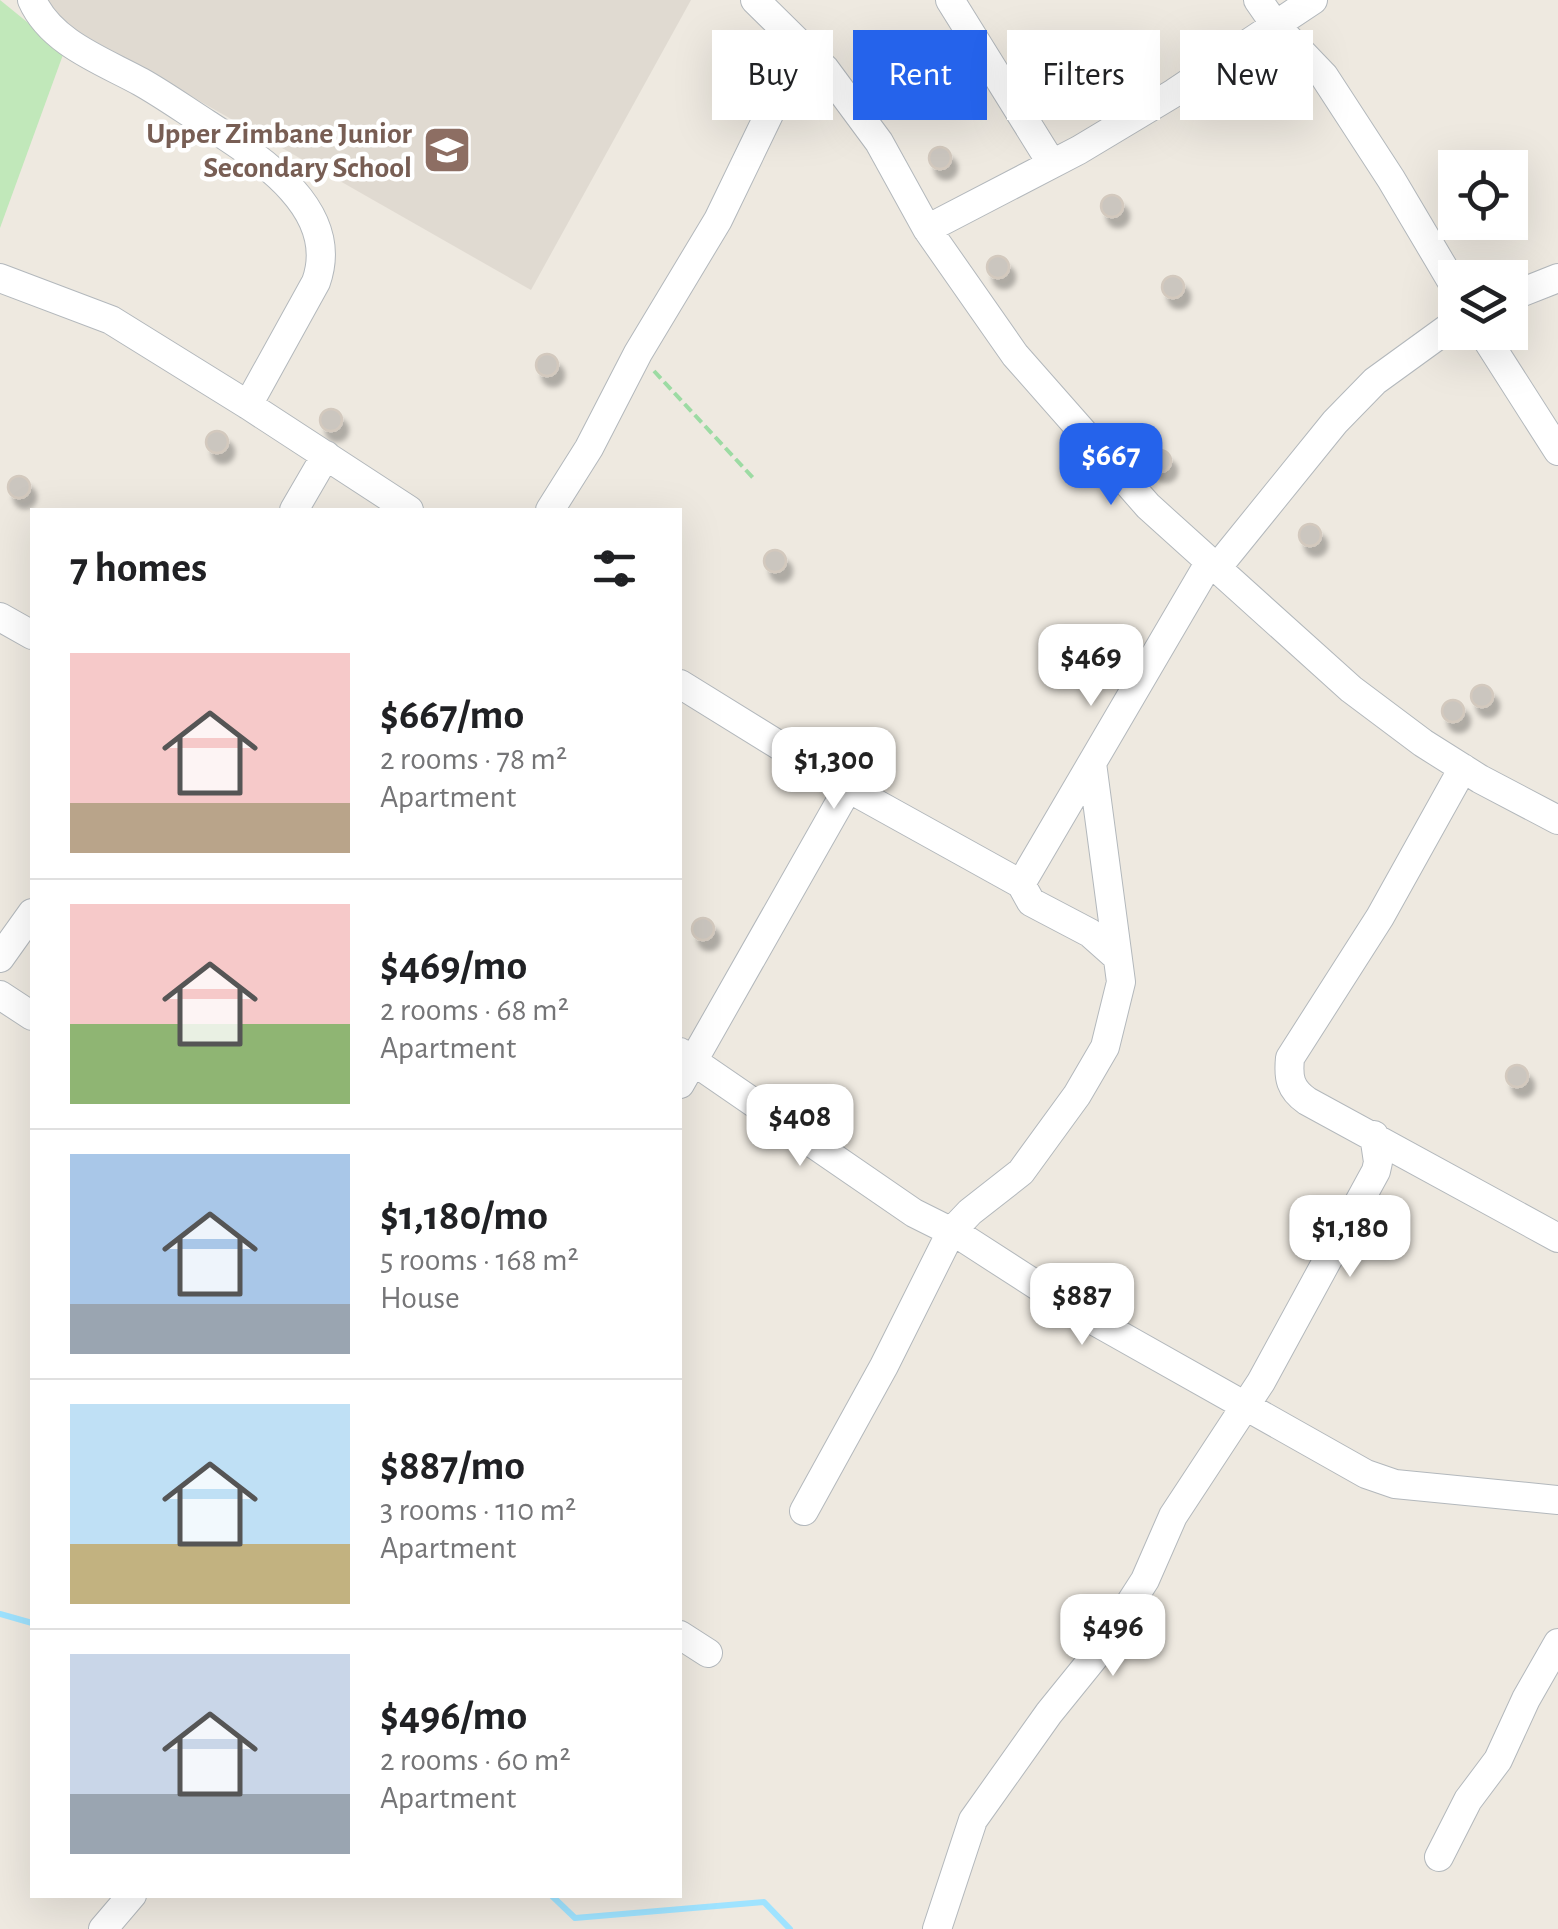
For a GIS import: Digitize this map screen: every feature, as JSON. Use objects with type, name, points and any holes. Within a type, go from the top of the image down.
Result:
[{"type":"street","points":[[32,0],[47,24],[66,41],[146,85],[250,152],[276,173],[305,207],[319,235],[322,265],[248,404]]},
{"type":"street","points":[[755,0],[786,30]]},
{"type":"street","points":[[950,0],[1052,164]]},
{"type":"street","points":[[1258,0],[1276,26],[1324,76],[1439,260]]},
{"type":"street","points":[[927,229],[1052,164],[1174,93],[1313,0]]},
{"type":"street","points":[[833,80],[879,142],[927,229],[1016,355],[1138,494],[1212,566],[1351,689],[1423,743],[1558,820]]},
{"type":"street","points":[[551,508],[718,220],[766,120]]},
{"type":"street","points":[[0,278],[111,320],[406,508]]},
{"type":"street","points":[[1528,290],[1558,278]]},
{"type":"street","points":[[1021,884],[1212,566],[1374,381],[1438,335]]},
{"type":"street","points":[[1494,350],[1558,450]]},
{"type":"street","points":[[295,508],[326,455]]},
{"type":"street","points":[[0,617],[30,635]]},
{"type":"street","points":[[682,685],[848,788],[1021,884],[1031,902],[1090,933],[1118,957]]},
{"type":"street","points":[[804,1511],[884,1366],[951,1232],[970,1212],[1022,1172],[1094,1070],[1105,1047],[1121,982],[1092,764]]},
{"type":"street","points":[[1464,768],[1380,917],[1290,1058],[1289,1080],[1298,1094],[1558,1238]]},
{"type":"street","points":[[848,788],[685,1066],[1039,1289],[1330,1456],[1381,1481],[1558,1500]]},
{"type":"street","points":[[0,958],[30,916]]},
{"type":"street","points":[[0,995],[30,1015]]},
{"type":"street","points":[[937,1929],[973,1820],[1048,1713],[1100,1650],[1136,1594],[1174,1516],[1278,1352],[1376,1171],[1374,1135]]},
{"type":"street","points":[[682,1637],[708,1653]]},
{"type":"street","points":[[1439,1857],[1468,1800],[1498,1760],[1558,1643]]},
{"type":"street","points":[[104,1929],[130,1898]]},
{"type":"path","points":[[638,353],[756,481]]},
{"type":"shaded area","name":"Upper Zimbane Junior Secondary School","points":[[45,0],[691,0],[531,290],[40,10]]},
{"type":"green space","points":[[0,0],[64,52],[0,228]]},
{"type":"building","points":[[936,147],[944,147],[951,158],[944,169],[936,169],[929,162],[929,154]]},
{"type":"building","points":[[1108,195],[1116,195],[1123,206],[1116,217],[1108,217],[1101,210],[1101,202]]},
{"type":"building","points":[[994,256],[1002,256],[1009,267],[1002,278],[994,278],[987,271],[987,263]]},
{"type":"building","points":[[1169,276],[1177,276],[1184,287],[1177,298],[1169,298],[1162,291],[1162,283]]},
{"type":"building","points":[[543,354],[551,354],[558,365],[551,376],[543,376],[536,369],[536,361]]},
{"type":"building","points":[[327,409],[335,409],[342,420],[335,431],[327,431],[320,424],[320,416]]},
{"type":"building","points":[[213,431],[221,431],[228,442],[221,453],[213,453],[206,446],[206,438]]},
{"type":"building","points":[[1156,450],[1164,450],[1171,461],[1164,472],[1156,472],[1149,465],[1149,457]]},
{"type":"building","points":[[19,476],[27,479],[27,495],[19,498],[11,495],[8,487],[11,479]]},
{"type":"building","points":[[1306,524],[1314,524],[1321,535],[1314,546],[1306,546],[1299,539],[1299,531]]},
{"type":"building","points":[[771,550],[779,550],[786,561],[779,572],[771,572],[764,565],[764,557]]},
{"type":"building","points":[[1478,685],[1486,685],[1493,696],[1486,707],[1478,707],[1471,700],[1471,692]]},
{"type":"building","points":[[1449,700],[1457,700],[1464,711],[1457,722],[1449,722],[1442,715],[1442,707]]},
{"type":"building","points":[[699,918],[707,918],[714,929],[707,940],[699,940],[692,933],[692,925]]},
{"type":"building","points":[[1513,1065],[1521,1065],[1528,1076],[1521,1087],[1513,1087],[1506,1080],[1506,1072]]},
{"type":"waterway","points":[[0,1614],[30,1622]]},
{"type":"waterway","points":[[554,1898],[575,1918],[764,1902],[790,1929]]},
{"type":"place","name":"Upper Zimbane Junior Secondary School","points":[[447,150]]}]
